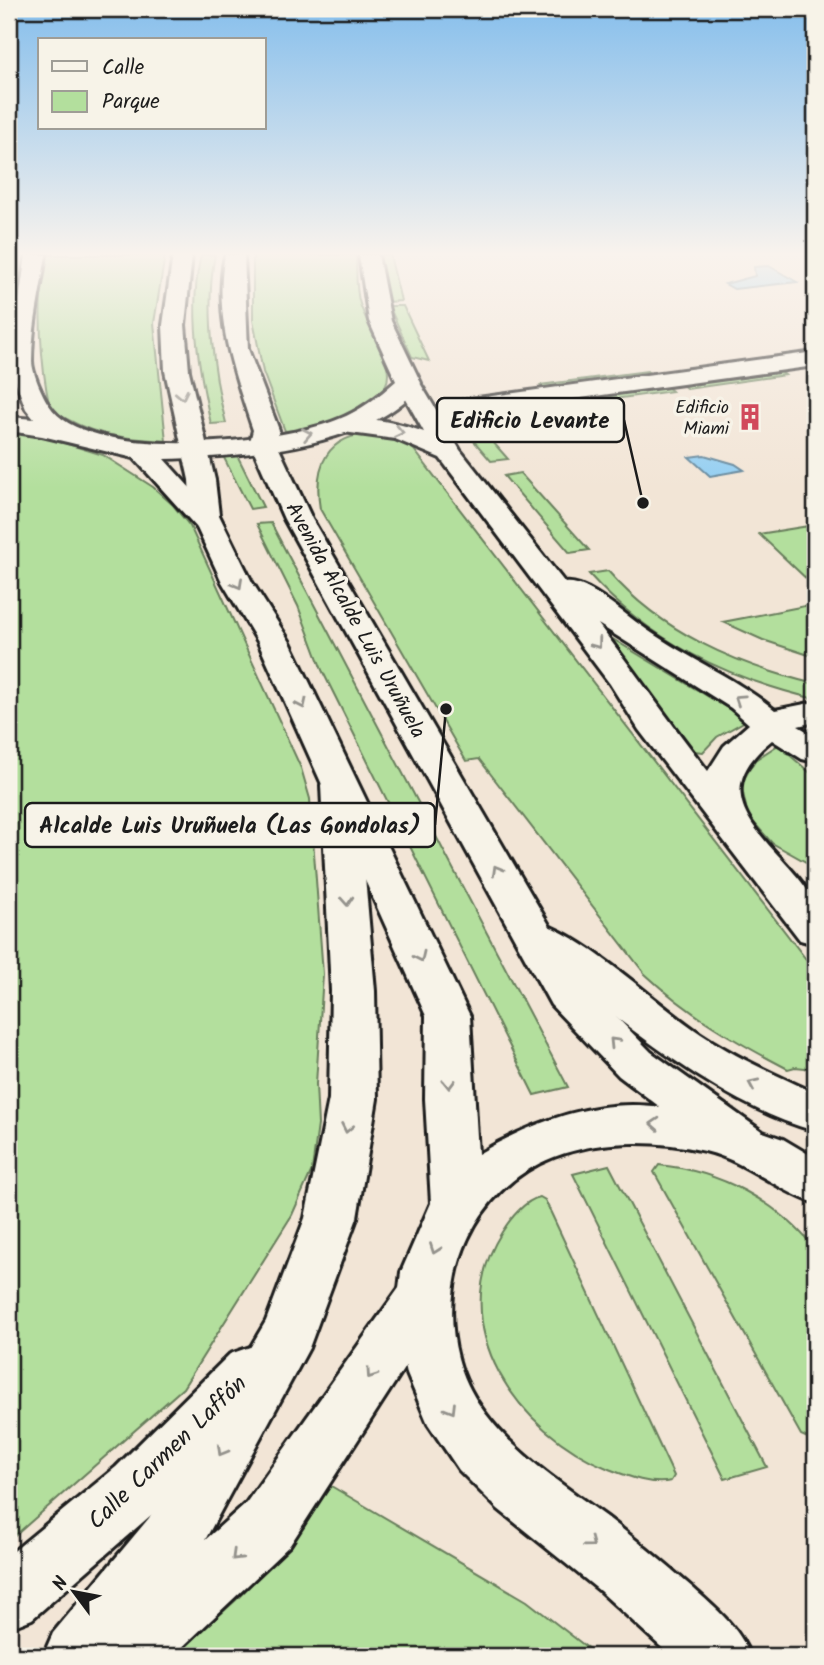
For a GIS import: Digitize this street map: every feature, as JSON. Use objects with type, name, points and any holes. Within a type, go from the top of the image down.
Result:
[{"type":"main road","points":[[20,333],[14,365],[38,410],[61,432]]},
{"type":"main road","points":[[175,333],[177,371],[208,523],[237,582],[274,642],[448,1016],[457,1204]]},
{"type":"main road","name":"Avenida Alcalde Luis Uruñuela","points":[[236,333],[237,349],[266,430],[264,442],[298,519],[567,994],[635,1064],[746,1144]]},
{"type":"main road","points":[[382,333],[449,453],[542,569],[625,681],[650,723],[815,930]]},
{"type":"main road","points":[[470,406],[815,359]]},
{"type":"main road","points":[[345,426],[382,406],[410,383]]},
{"type":"main road","points":[[9,425],[61,432],[142,451],[264,442],[345,426],[393,429],[416,435],[449,453]]},
{"type":"main road","points":[[142,451],[208,523]]},
{"type":"main road","points":[[542,569],[634,636],[743,701],[772,725],[815,751]]},
{"type":"main road","points":[[815,712],[772,725],[740,747],[724,779],[735,829],[807,879],[815,881]]},
{"type":"main road","points":[[76,1656],[172,1540],[290,1331],[331,1218],[353,1099],[353,991],[339,785]]},
{"type":"main road","points":[[534,935],[602,981],[711,1063],[815,1113]]},
{"type":"main road","points":[[717,1656],[666,1606],[485,1458],[448,1406],[427,1351],[423,1297],[434,1247],[457,1204],[505,1160],[538,1142],[572,1131],[606,1125],[657,1123],[702,1130],[746,1144],[796,1168],[815,1183]]},
{"type":"main road","points":[[125,1656],[268,1524],[423,1297]]},
{"type":"main road","name":"Calle Carmen Laffón","points":[[9,1596],[138,1488],[290,1331]]},
{"type":"green space","points":[[41,333],[155,333],[166,441],[105,434],[65,418],[50,409]]},
{"type":"green space","points":[[196,333],[212,333],[217,383],[226,423],[211,424]]},
{"type":"green space","points":[[255,333],[373,333],[381,348],[388,374],[385,386],[363,407],[329,421],[285,431],[263,372]]},
{"type":"green space","points":[[401,333],[416,333],[429,361],[412,357]]},
{"type":"green space","points":[[777,369],[785,375],[687,389],[680,383]]},
{"type":"green space","points":[[647,371],[654,376],[546,391],[540,385]]},
{"type":"green space","points":[[665,385],[672,391],[563,406],[556,400]]},
{"type":"green space","points":[[477,424],[508,459],[491,461],[461,426]]},
{"type":"green space","points":[[9,431],[45,437],[103,455],[153,487],[173,505],[190,526],[301,768],[310,799],[323,974],[316,1084],[318,1125],[312,1170],[292,1215],[183,1388],[9,1541],[9,1364],[14,1344],[9,1276]]},
{"type":"green space","points":[[374,433],[408,442],[815,971],[815,1069],[788,1069],[750,1049],[713,1027],[645,974],[479,759],[466,761],[320,509],[319,479],[327,455],[334,446],[345,440]]},
{"type":"green space","points":[[236,453],[263,507],[250,509],[222,454]]},
{"type":"green space","points":[[520,473],[589,550],[570,553],[504,476]]},
{"type":"green space","points":[[271,523],[568,1087],[534,1095],[322,670],[298,606],[257,524]]},
{"type":"green space","points":[[815,525],[815,583],[812,584],[759,534]]},
{"type":"green space","points":[[608,571],[629,593],[677,629],[729,656],[815,684],[815,699],[721,668],[664,638],[613,598],[589,574]]},
{"type":"green space","points":[[815,604],[815,657],[763,640],[723,622]]},
{"type":"green space","points":[[611,638],[747,720],[717,737],[703,752],[694,751],[603,640]]},
{"type":"green space","points":[[778,745],[815,777],[815,867],[772,843],[748,816],[741,784],[755,760]]},
{"type":"green space","points":[[609,1165],[767,1467],[725,1479],[573,1174]]},
{"type":"green space","points":[[659,1165],[704,1174],[746,1191],[783,1216],[815,1249],[815,1434],[810,1439],[801,1435],[654,1172]]},
{"type":"green space","points":[[540,1197],[545,1200],[674,1476],[671,1481],[656,1482],[632,1477],[576,1452],[545,1430],[519,1403],[499,1372],[485,1339],[481,1304],[486,1268],[509,1221],[523,1206]]},
{"type":"green space","points":[[331,1486],[527,1601],[598,1656],[174,1656],[236,1600],[287,1547]]},
{"type":"water","points":[[704,455],[735,464],[744,470],[710,476],[689,457]]},
{"type":"place","name":"Edificio Miami","points":[[750,417]]},
{"type":"place","name":"Edificio Levante","points":[[643,503]]},
{"type":"place","name":"Alcalde Luis Uruñuela (Las Gondolas)","points":[[446,709]]}]
